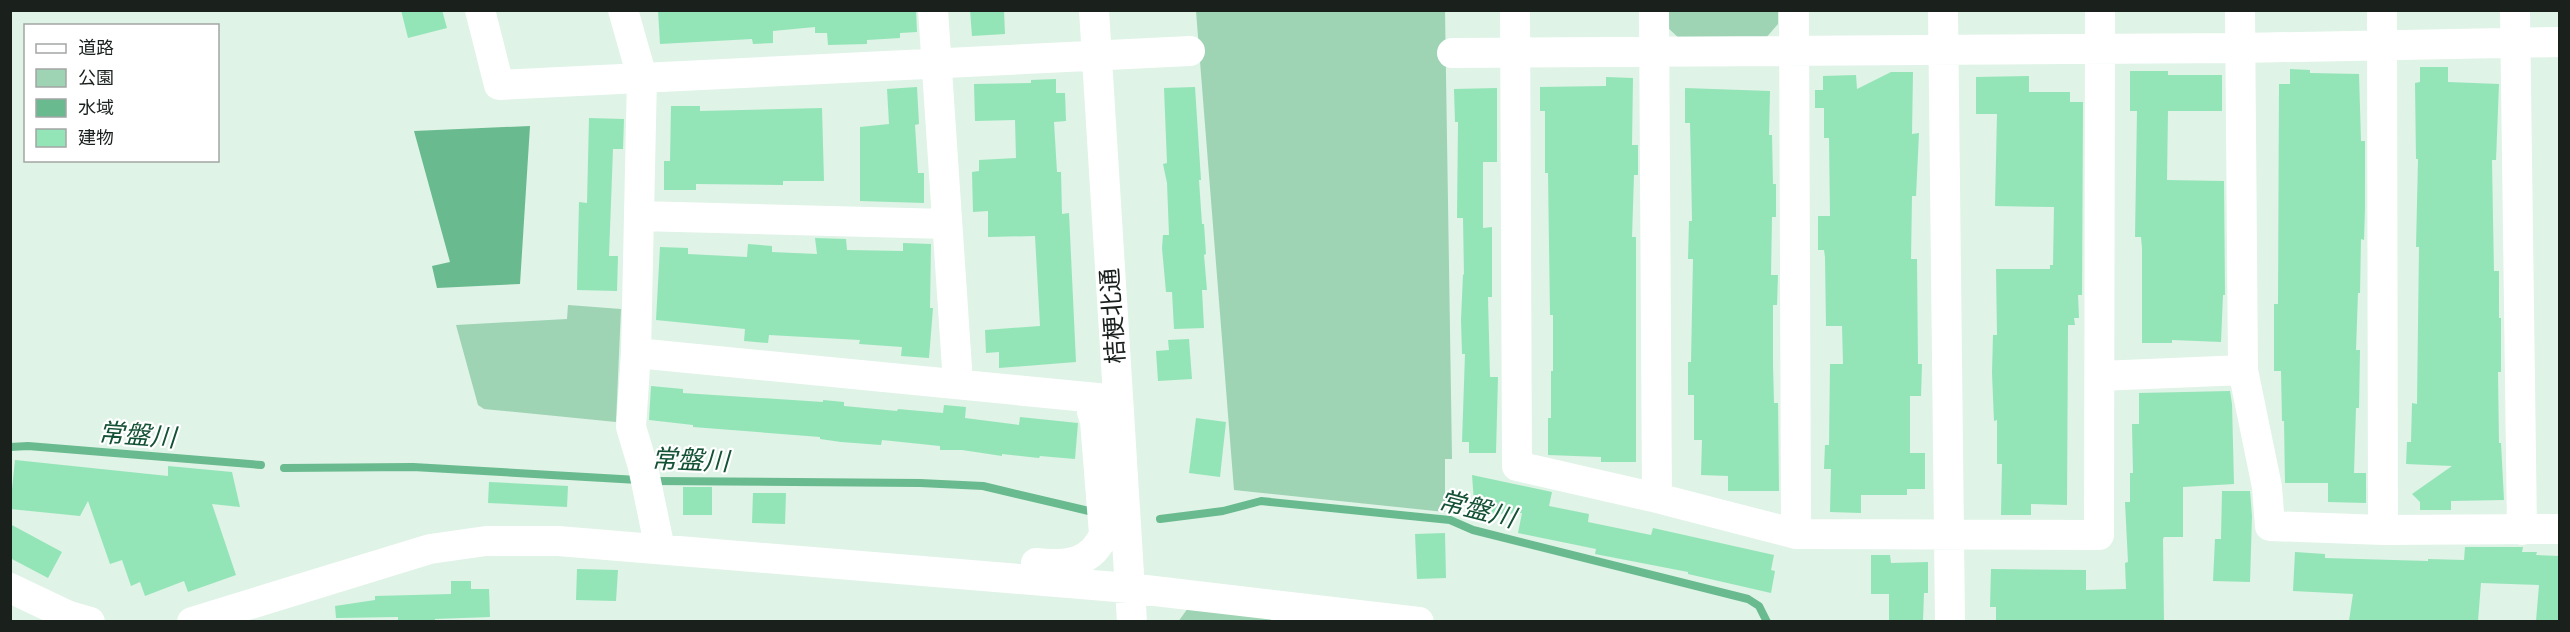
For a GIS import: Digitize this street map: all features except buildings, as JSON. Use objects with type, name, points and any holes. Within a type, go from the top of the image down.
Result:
[{"type":"street","points":[[480,10],[499,85],[1190,51]]},
{"type":"street","points":[[623,10],[642,77],[636,352],[631,427],[646,479],[658,541]]},
{"type":"street","points":[[933,10],[957,383]]},
{"type":"street","name":"桔梗北通","points":[[1094,10],[1105,406],[1132,621]]},
{"type":"street","points":[[1515,10],[1517,466],[1657,498],[1796,534],[2099,535],[2100,10]]},
{"type":"street","points":[[1654,10],[1657,498]]},
{"type":"street","points":[[1794,10],[1796,534]]},
{"type":"street","points":[[1943,10],[1950,621]]},
{"type":"street","points":[[2240,10],[2243,370],[2267,487],[2270,526],[2383,530],[2559,529]]},
{"type":"street","points":[[2382,10],[2383,530]]},
{"type":"street","points":[[2516,10],[2522,530]]},
{"type":"street","points":[[1452,52],[2240,48],[2559,42]]},
{"type":"street","points":[[639,216],[947,224]]},
{"type":"street","points":[[192,621],[430,549],[498,541],[658,541],[1058,565],[1076,563],[1090,554],[1100,543],[1104,534],[1095,420],[1105,406],[957,383],[636,352]]},
{"type":"street","points":[[2100,376],[2243,370]]},
{"type":"street","points":[[658,541],[1129,588],[1419,621]]},
{"type":"street","points":[[10,588],[69,616],[90,621]]},
{"type":"green space","points":[[1196,11],[1445,11],[1452,459],[1445,459],[1445,512],[1234,490]]},
{"type":"green space","points":[[1667,11],[1778,11],[1778,24],[1765,39],[1681,40],[1667,27]]},
{"type":"green space","points":[[568,305],[621,309],[616,422],[484,409],[478,405],[456,325],[567,319]]},
{"type":"green space","points":[[1188,608],[1296,622],[1178,622]]},
{"type":"water","points":[[530,126],[520,284],[437,288],[432,266],[450,262],[414,131]]},
{"type":"waterway","name":"常盤川","points":[[10,447],[28,446],[261,465]]},
{"type":"waterway","name":"常盤川","points":[[284,468],[413,467],[638,480]]},
{"type":"waterway","name":"常盤川","points":[[653,481],[920,483],[983,486],[1093,512]]},
{"type":"waterway","name":"常盤川","points":[[1160,519],[1223,511],[1261,501],[1450,520],[1473,530],[1748,599],[1759,606],[1767,622]]}]
